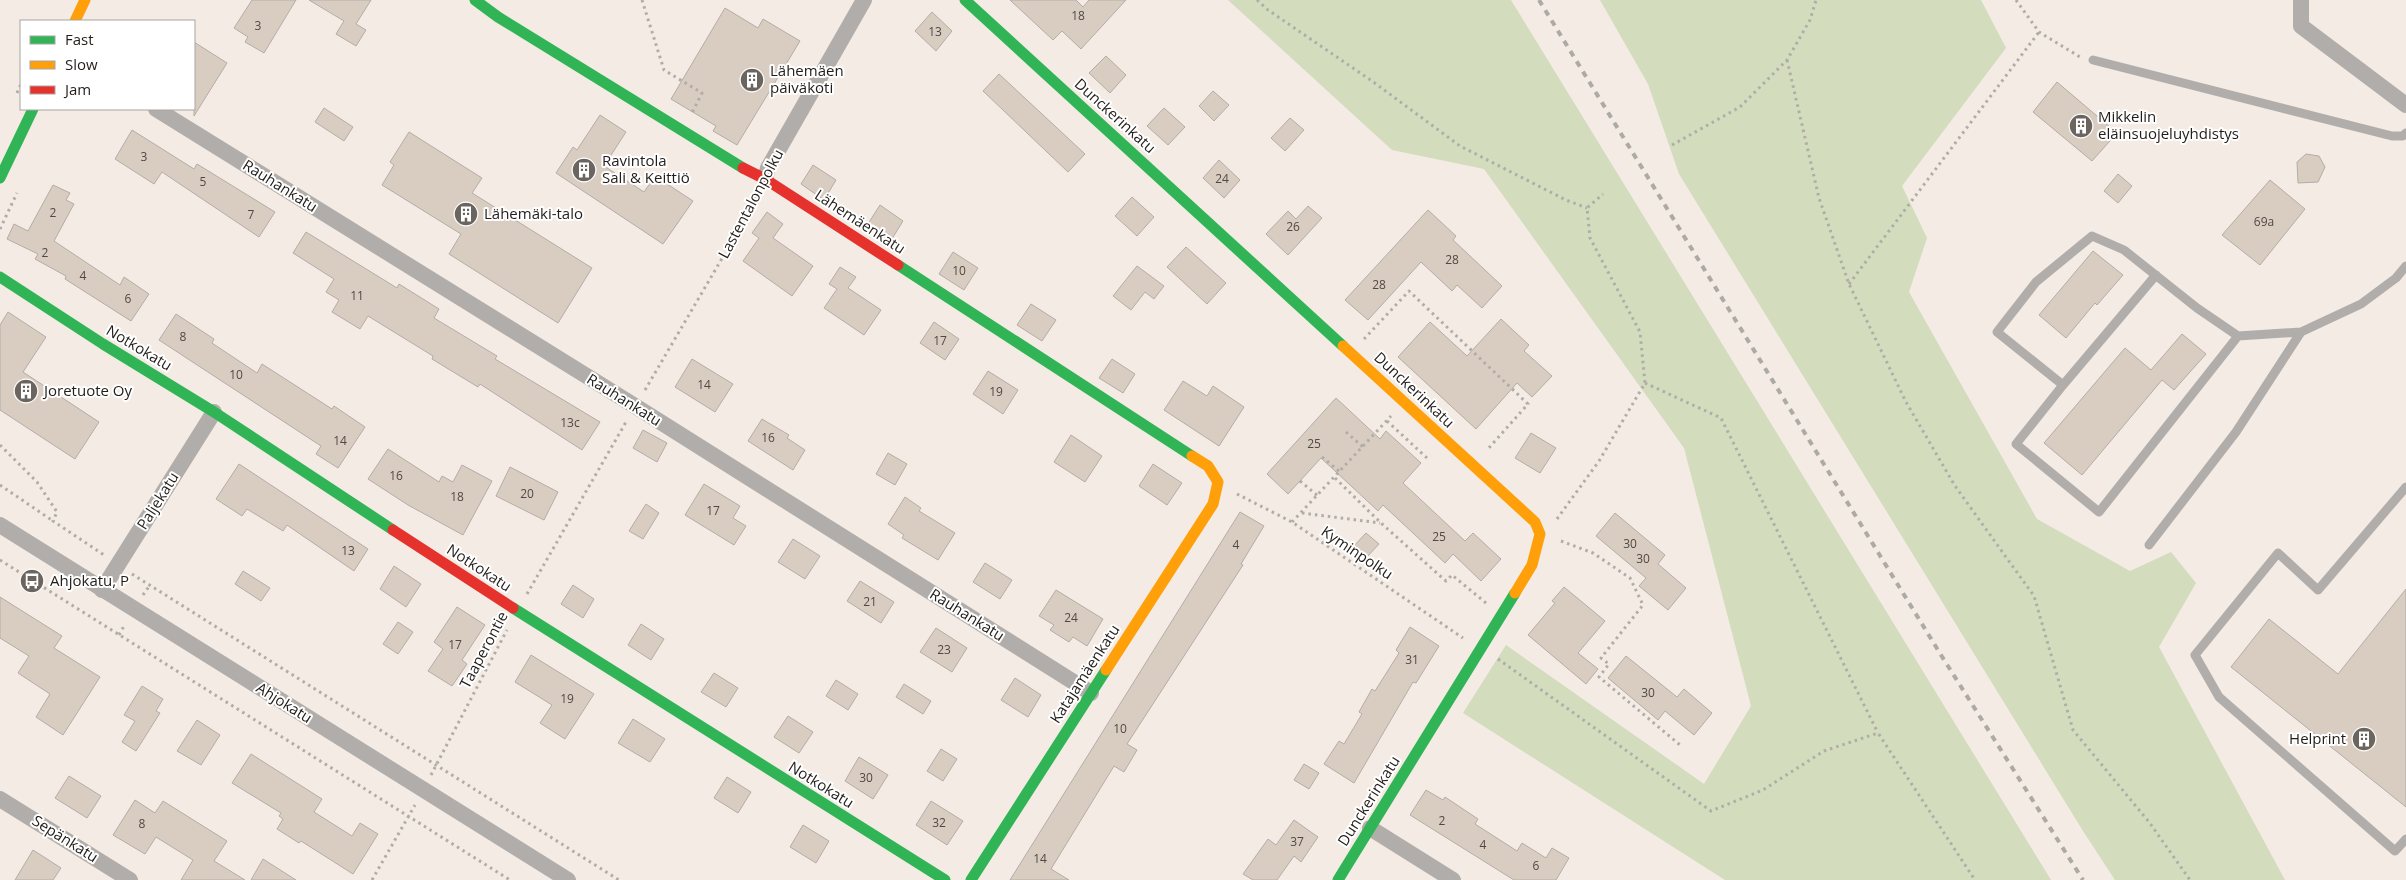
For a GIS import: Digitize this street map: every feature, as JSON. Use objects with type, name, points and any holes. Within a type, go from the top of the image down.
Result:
[{"type":"street","points":[[75,20],[85,0]]},
{"type":"street","name":"Lähemäenkatu","points":[[475,0],[498,17],[738,166],[765,178],[1208,466],[1218,482]]},
{"type":"street","name":"Lastentalonpolku","points":[[765,178],[768,168],[864,0]]},
{"type":"street","name":"Dunckerinkatu","points":[[965,0],[1535,522],[1540,534],[1532,565],[1338,880]]},
{"type":"street","points":[[2301,0],[2302,26],[2406,105]]},
{"type":"street","points":[[0,178],[33,110]]},
{"type":"street","name":"Rauhankatu","points":[[158,110],[635,406],[1091,693]]},
{"type":"street","name":"Notkokatu","points":[[0,278],[214,412],[517,611],[945,880]]},
{"type":"street","name":"Paljekatu","points":[[102,590],[214,412]]},
{"type":"street","name":"Katajamäenkatu","points":[[971,880],[1213,504],[1218,482]]},
{"type":"street","name":"Ahjokatu","points":[[0,525],[568,880]]},
{"type":"street","name":"Sepänkatu","points":[[0,799],[130,880]]},
{"type":"street","points":[[1370,828],[1453,880]]},
{"type":"lane","points":[[2092,60],[2392,136],[2403,136],[2406,133]]},
{"type":"lane","points":[[2063,385],[1997,332],[2036,282],[2092,236],[2124,250],[2197,308],[2238,336],[2301,332],[2361,304],[2396,278],[2406,266]]},
{"type":"lane","points":[[2156,276],[2063,385],[2016,444],[2099,512],[2238,336]]},
{"type":"lane","points":[[2149,545],[2236,432],[2301,332]]},
{"type":"lane","points":[[2406,487],[2318,590],[2278,553],[2196,655],[2220,697],[2395,851],[2406,839]]},
{"type":"path","points":[[642,0],[664,70],[702,93],[698,104]]},
{"type":"path","points":[[1257,0],[1268,10],[1372,81],[1460,146],[1566,200],[1587,208]]},
{"type":"path","points":[[1672,145],[1740,107],[1787,60],[1810,20],[1816,0]]},
{"type":"path","points":[[2016,0],[2039,32],[2079,56],[2092,60]]},
{"type":"path","points":[[1849,284],[2039,32]]},
{"type":"path","points":[[1787,60],[1819,198],[1849,284],[1906,402],[1955,486],[2034,596],[2073,730],[2149,822],[2190,880]]},
{"type":"path","name":"Lastentalonpolku","points":[[635,406],[748,214],[765,178]]},
{"type":"path","points":[[1587,208],[1603,194]]},
{"type":"path","points":[[1540,534],[1560,518],[1599,461],[1645,383],[1640,332],[1590,238],[1587,208]]},
{"type":"path","points":[[1351,352],[1409,291],[1528,404],[1473,465]]},
{"type":"path","points":[[1645,383],[1721,418],[1878,733],[1975,880]]},
{"type":"path","name":"Taaperontie","points":[[372,880],[424,789],[517,611],[635,406]]},
{"type":"path","points":[[1292,522],[1397,410]]},
{"type":"path","points":[[1387,421],[1427,458]]},
{"type":"path","points":[[1346,432],[1363,447]]},
{"type":"path","points":[[0,445],[37,482],[57,512],[52,521]]},
{"type":"path","points":[[1322,457],[1340,472]]},
{"type":"path","points":[[1335,478],[1381,523],[1446,580],[1452,575],[1490,606]]},
{"type":"path","points":[[1300,481],[1318,496]]},
{"type":"path","name":"Kyminpolku","points":[[1218,482],[1251,502],[1292,522],[1480,649]]},
{"type":"path","points":[[0,485],[118,565],[620,880]]},
{"type":"path","points":[[1302,513],[1381,523]]},
{"type":"path","points":[[1540,534],[1593,553],[1630,578],[1643,605],[1601,658],[1608,664],[1599,677],[1680,745]]},
{"type":"path","points":[[0,560],[510,880]]},
{"type":"path","points":[[1497,659],[1711,811],[1763,790],[1824,751],[1878,733]]},
{"type":"green space","points":[[1228,0],[1511,0],[2051,880],[1725,880],[1463,713],[1506,645],[1704,784],[1751,706],[1684,448],[1484,169],[1392,150]]},
{"type":"green space","points":[[1600,0],[1981,0],[2006,48],[1902,186],[1927,238],[1909,292],[2037,519],[2130,571],[2171,552],[2196,583],[2159,647],[2285,880],[2115,880],[1679,174],[1648,84]]},
{"type":"building","points":[[252,0],[296,0],[264,53],[245,42],[248,37],[234,28]]},
{"type":"building","points":[[309,0],[371,0],[356,24],[366,30],[356,46],[336,34],[344,21]]},
{"type":"building","points":[[1010,0],[1076,0],[1083,7],[1089,0],[1126,0],[1081,49],[1062,31],[1053,40]]},
{"type":"building","points":[[725,8],[758,28],[763,19],[800,41],[737,145],[713,131],[716,126],[671,99]]},
{"type":"building","points":[[932,12],[952,31],[936,51],[915,31]]},
{"type":"building","points":[[195,43],[227,63],[194,116],[195,110]]},
{"type":"building","points":[[1106,56],[1126,75],[1110,93],[1089,73]]},
{"type":"building","points":[[999,74],[1085,154],[1068,172],[983,91]]},
{"type":"building","name":"Mikkelin eläinsuojeluyhdistys","points":[[2057,82],[2117,133],[2092,161],[2033,112]]},
{"type":"building","points":[[1213,91],[1229,105],[1214,121],[1199,106]]},
{"type":"building","points":[[324,108],[353,127],[344,141],[315,122]]},
{"type":"building","points":[[1164,108],[1185,127],[1168,145],[1147,126]]},
{"type":"building","name":"Ravintola Sali & Keittiö","points":[[600,115],[626,132],[604,166],[644,192],[655,176],[693,201],[663,244],[556,173],[573,147],[577,150]]},
{"type":"building","points":[[1290,118],[1304,130],[1285,151],[1271,138]]},
{"type":"building","points":[[132,130],[194,169],[197,164],[275,212],[259,237],[162,172],[154,184],[115,159]]},
{"type":"building","name":"Lähemäki-talo","points":[[409,132],[482,178],[472,193],[592,268],[558,323],[449,254],[461,234],[382,185],[394,165],[390,162]]},
{"type":"building","points":[[2306,154],[2319,156],[2325,167],[2318,182],[2298,183],[2297,162]]},
{"type":"building","points":[[1219,160],[1240,180],[1224,198],[1203,178]]},
{"type":"building","points":[[813,165],[836,180],[824,200],[801,184]]},
{"type":"building","points":[[2118,174],[2132,186],[2118,203],[2104,191]]},
{"type":"building","points":[[2270,180],[2305,209],[2260,265],[2222,235]]},
{"type":"building","points":[[53,185],[70,193],[66,200],[74,204],[54,241],[120,285],[124,277],[149,294],[131,321],[65,279],[66,276],[35,259],[38,254],[7,239],[14,224],[28,231]]},
{"type":"building","points":[[1132,197],[1154,217],[1137,236],[1115,216]]},
{"type":"building","points":[[880,205],[903,221],[890,242],[866,227]]},
{"type":"building","points":[[1308,206],[1322,218],[1288,255],[1266,234],[1288,211],[1296,219]]},
{"type":"building","points":[[1428,210],[1456,236],[1453,240],[1502,286],[1482,308],[1457,285],[1452,291],[1421,262],[1368,320],[1345,300]]},
{"type":"building","points":[[767,212],[783,224],[773,238],[813,266],[792,296],[743,261],[759,238],[752,233]]},
{"type":"building","points":[[306,232],[397,288],[399,284],[439,309],[434,318],[497,356],[495,359],[600,422],[582,450],[480,384],[478,387],[432,359],[433,356],[368,316],[360,329],[332,312],[339,300],[326,292],[334,279],[293,253]]},
{"type":"building","points":[[1186,247],[1226,283],[1207,304],[1167,267]]},
{"type":"building","points":[[2093,251],[2123,275],[2097,305],[2095,303],[2066,338],[2039,315]]},
{"type":"building","points":[[953,252],[978,268],[964,290],[939,274]]},
{"type":"building","points":[[1137,266],[1164,286],[1154,299],[1145,292],[1131,310],[1113,296]]},
{"type":"building","points":[[840,267],[856,277],[848,288],[881,310],[864,335],[824,308],[837,289],[829,284]]},
{"type":"building","points":[[1031,304],[1056,320],[1042,341],[1017,325]]},
{"type":"building","name":"Joretuote Oy","points":[[8,312],[46,337],[23,372],[99,422],[75,459],[0,410],[0,325]]},
{"type":"building","points":[[176,314],[214,339],[212,343],[257,373],[262,364],[332,409],[334,406],[365,427],[338,468],[316,454],[321,446],[159,340]]},
{"type":"building","points":[[1501,319],[1529,345],[1524,351],[1552,376],[1532,397],[1517,383],[1476,429],[1398,357],[1430,322],[1467,356]]},
{"type":"building","points":[[934,322],[959,339],[945,360],[920,343]]},
{"type":"building","points":[[2182,334],[2206,354],[2174,390],[2162,380],[2082,475],[2044,443],[2125,348],[2151,370]]},
{"type":"building","points":[[692,359],[733,384],[715,412],[675,387]]},
{"type":"building","points":[[1112,359],[1135,374],[1123,393],[1099,378]]},
{"type":"building","points":[[988,371],[1018,390],[1003,414],[973,394]]},
{"type":"building","points":[[1183,381],[1207,396],[1213,386],[1244,407],[1219,446],[1164,410]]},
{"type":"building","points":[[1336,398],[1380,439],[1386,431],[1421,463],[1403,483],[1465,541],[1473,533],[1501,559],[1481,581],[1453,554],[1445,563],[1383,505],[1378,511],[1321,458],[1288,494],[1267,474]]},
{"type":"building","points":[[762,419],[789,435],[787,438],[805,450],[793,470],[748,441]]},
{"type":"building","points":[[643,430],[667,443],[657,462],[633,448]]},
{"type":"building","points":[[1531,433],[1556,448],[1540,473],[1515,458]]},
{"type":"building","points":[[1071,435],[1102,456],[1085,482],[1054,462]]},
{"type":"building","points":[[388,449],[439,482],[442,476],[453,482],[462,465],[492,481],[463,535],[408,505],[368,479]]},
{"type":"building","points":[[888,453],[907,464],[895,485],[876,474]]},
{"type":"building","points":[[239,464],[368,549],[354,571],[287,525],[283,531],[247,509],[242,516],[216,499]]},
{"type":"building","points":[[1153,464],[1182,483],[1167,505],[1139,486]]},
{"type":"building","points":[[510,467],[558,492],[544,520],[496,496]]},
{"type":"building","points":[[704,484],[740,506],[733,518],[746,526],[734,545],[685,515]]},
{"type":"building","points":[[905,497],[921,508],[919,511],[955,533],[938,560],[902,538],[904,535],[888,524]]},
{"type":"building","points":[[646,504],[659,513],[643,539],[629,531]]},
{"type":"building","points":[[1240,512],[1264,526],[1241,564],[1243,565],[1127,744],[1137,750],[1124,772],[1114,766],[1051,869],[1069,880],[1010,880]]},
{"type":"building","points":[[1615,513],[1665,555],[1658,564],[1686,588],[1668,610],[1639,586],[1646,578],[1596,536]]},
{"type":"building","points":[[1366,533],[1379,544],[1366,558],[1353,547]]},
{"type":"building","points":[[793,539],[820,556],[805,579],[778,562]]},
{"type":"building","points":[[985,563],[1012,580],[1000,599],[973,582]]},
{"type":"building","points":[[394,566],[421,584],[406,607],[380,589]]},
{"type":"building","points":[[243,571],[270,588],[261,601],[235,584]]},
{"type":"building","points":[[860,581],[894,602],[881,623],[847,601]]},
{"type":"building","points":[[573,585],[594,599],[583,618],[561,604]]},
{"type":"building","points":[[1564,587],[1605,621],[1578,653],[1598,669],[1586,684],[1528,635],[1555,603],[1552,601]]},
{"type":"building","name":"Helprint","points":[[2406,589],[2406,807],[2231,667],[2269,619],[2338,674]]},
{"type":"building","points":[[1056,590],[1103,619],[1087,646],[1073,637],[1069,642],[1050,630],[1054,625],[1039,616]]},
{"type":"building","points":[[0,597],[62,636],[54,648],[100,677],[63,735],[36,717],[50,694],[18,673],[29,656],[0,638]]},
{"type":"building","points":[[457,607],[485,625],[462,660],[467,664],[452,686],[428,671],[443,649],[434,642]]},
{"type":"building","points":[[398,622],[413,632],[398,654],[383,644]]},
{"type":"building","points":[[641,624],[664,639],[651,660],[628,645]]},
{"type":"building","points":[[1410,627],[1439,646],[1416,683],[1413,682],[1354,783],[1324,764],[1339,741],[1344,744],[1362,714],[1359,712],[1372,689],[1375,691],[1399,653],[1396,650]]},
{"type":"building","points":[[936,628],[967,648],[952,672],[920,652]]},
{"type":"building","points":[[531,655],[594,694],[565,739],[540,723],[552,705],[515,682]]},
{"type":"building","points":[[1626,656],[1677,697],[1684,689],[1712,713],[1694,735],[1665,711],[1658,720],[1608,678]]},
{"type":"building","points":[[714,673],[738,688],[726,707],[701,692]]},
{"type":"building","points":[[1015,678],[1041,695],[1028,717],[1001,700]]},
{"type":"building","points":[[836,680],[858,694],[848,710],[826,696]]},
{"type":"building","points":[[904,684],[931,701],[923,714],[896,697]]},
{"type":"building","points":[[142,686],[163,699],[156,711],[160,713],[136,751],[122,742],[135,721],[124,715]]},
{"type":"building","points":[[788,716],[813,732],[799,753],[774,737]]},
{"type":"building","points":[[633,719],[665,739],[650,762],[618,743]]},
{"type":"building","points":[[197,720],[220,735],[201,765],[177,751]]},
{"type":"building","points":[[941,749],[957,759],[943,781],[927,771]]},
{"type":"building","points":[[251,754],[322,799],[314,812],[352,836],[360,823],[378,834],[353,874],[301,841],[299,843],[277,829],[283,819],[279,816],[281,813],[232,783]]},
{"type":"building","points":[[859,757],[888,775],[873,799],[845,781]]},
{"type":"building","points":[[1304,764],[1319,773],[1309,789],[1294,780]]},
{"type":"building","points":[[69,776],[101,796],[87,818],[55,798]]},
{"type":"building","points":[[727,777],[751,792],[738,813],[714,798]]},
{"type":"building","points":[[1426,790],[1443,800],[1445,797],[1478,819],[1475,824],[1517,851],[1522,843],[1546,858],[1552,848],[1569,858],[1556,880],[1514,880],[1410,815]]},
{"type":"building","points":[[135,800],[155,813],[163,801],[227,841],[214,861],[245,880],[181,880],[193,860],[156,837],[145,854],[113,835]]},
{"type":"building","points":[[931,801],[963,821],[947,845],[916,825]]},
{"type":"building","points":[[1294,820],[1318,837],[1301,862],[1294,856],[1277,880],[1253,880],[1243,874],[1268,839],[1276,845]]},
{"type":"building","points":[[803,825],[829,841],[816,863],[790,847]]},
{"type":"building","points":[[33,850],[61,868],[53,880],[15,880]]},
{"type":"building","points":[[263,859],[296,880],[251,880]]},
{"type":"railway","points":[[1539,0],[1941,655],[2083,880]]},
{"type":"traffic: fast","points":[[475,0],[498,17],[743,168]]},
{"type":"traffic: fast","points":[[965,0],[1343,346]]},
{"type":"traffic: fast","points":[[0,178],[33,110]]},
{"type":"traffic: fast","points":[[898,265],[1192,456]]},
{"type":"traffic: fast","points":[[0,277],[103,344],[214,412],[393,530]]},
{"type":"traffic: fast","points":[[1338,880],[1515,593]]},
{"type":"traffic: fast","points":[[513,608],[945,880]]},
{"type":"traffic: fast","points":[[971,880],[1106,670]]},
{"type":"traffic: slow","points":[[75,20],[85,0]]},
{"type":"traffic: slow","points":[[1343,346],[1535,522],[1540,534],[1532,565],[1515,593]]},
{"type":"traffic: slow","points":[[1106,670],[1213,504],[1218,482],[1208,466],[1192,456]]},
{"type":"traffic: jam","points":[[743,168],[765,179],[898,265]]},
{"type":"traffic: jam","points":[[393,530],[513,608]]},
{"type":"place","name":"Lähemäen päiväkoti","points":[[752,80]]},
{"type":"place","name":"Mikkelin eläinsuojeluyhdistys","points":[[2081,126]]},
{"type":"place","name":"Ravintola Sali & Keittiö","points":[[584,170]]},
{"type":"place","name":"Lähemäki-talo","points":[[466,214]]},
{"type":"place","name":"Joretuote Oy","points":[[26,391]]},
{"type":"place","name":"Ahjokatu, P","points":[[32,581]]},
{"type":"place","name":"Helprint","points":[[2364,739]]}]
